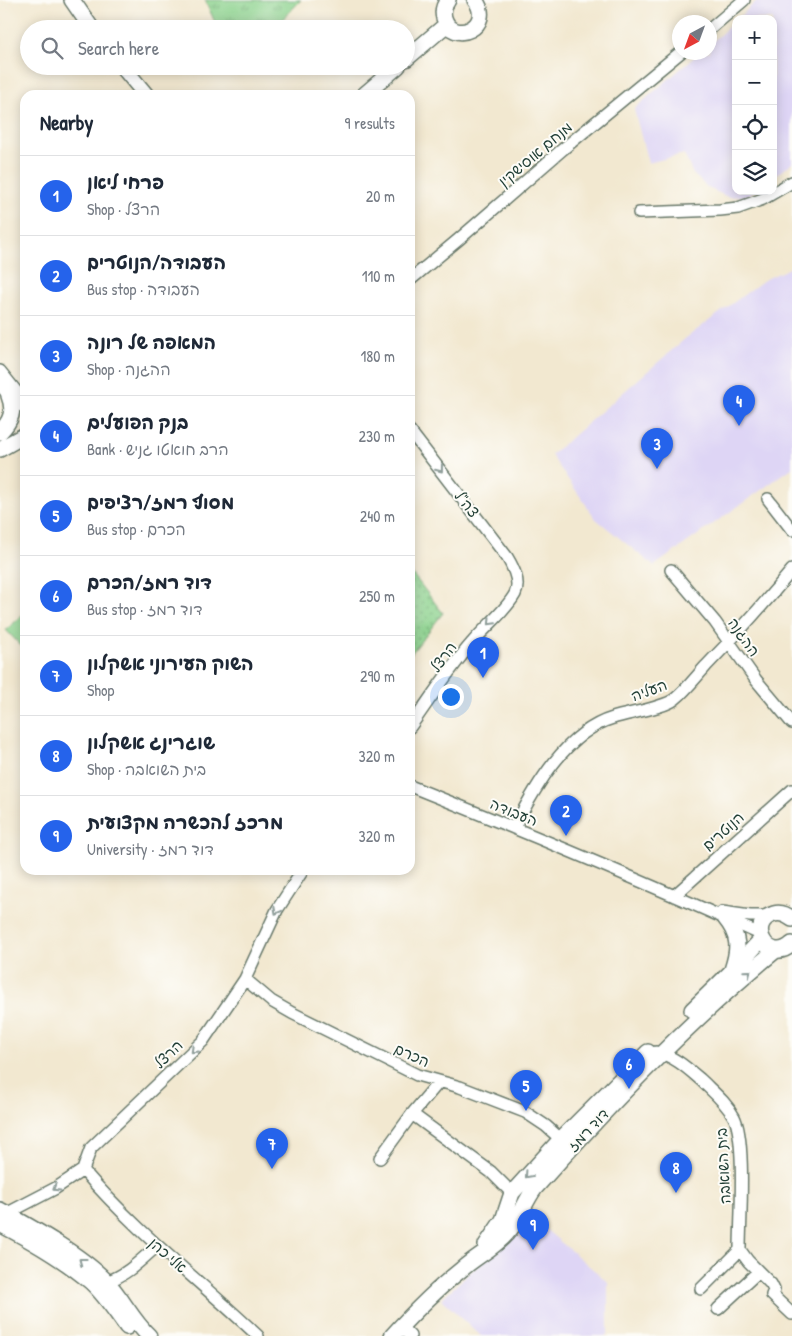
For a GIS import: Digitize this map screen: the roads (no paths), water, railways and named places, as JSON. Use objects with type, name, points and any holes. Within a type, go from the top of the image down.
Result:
[{"type":"street","points":[[72,0],[86,20]]},
{"type":"street","points":[[448,0],[443,13],[447,24],[457,31],[463,32],[478,23],[481,12],[476,0]]},
{"type":"street","points":[[717,23],[744,0]]},
{"type":"street","points":[[415,51],[447,24]]},
{"type":"street","name":"מנחם אוסישקין","points":[[415,276],[563,149],[672,59]]},
{"type":"street","points":[[129,75],[142,90]]},
{"type":"street","points":[[370,90],[387,75]]},
{"type":"street","points":[[639,213],[738,208],[762,199],[792,182]]},
{"type":"street","points":[[0,370],[20,394]]},
{"type":"street","points":[[5,391],[20,404]]},
{"type":"street","points":[[0,432],[10,419],[13,411],[5,391]]},
{"type":"street","points":[[0,432],[20,421]]},
{"type":"street","name":"צה\"ל","points":[[415,437],[507,557],[514,568],[517,582]]},
{"type":"street","points":[[0,449],[20,438]]},
{"type":"street","points":[[768,499],[792,530]]},
{"type":"street","name":"ההגנה","points":[[670,570],[715,622],[756,680],[792,723]]},
{"type":"street","name":"העליה","points":[[514,828],[529,799],[551,767],[582,734],[595,724],[674,700],[730,642],[792,570]]},
{"type":"street","name":"הרצל","points":[[415,720],[471,643],[515,593],[517,582]]},
{"type":"street","name":"העבודה","points":[[415,788],[689,902],[761,937]]},
{"type":"street","name":"הנוטרים","points":[[674,896],[792,790]]},
{"type":"street","name":"הרצל","points":[[83,1170],[92,1148],[203,1041],[245,979],[277,910],[300,875]]},
{"type":"street","name":"העבודה","points":[[689,902],[730,914],[779,916]]},
{"type":"street","points":[[779,916],[792,905]]},
{"type":"street","name":"דוד רמז","points":[[478,1256],[502,1220],[512,1192],[566,1143],[732,971],[761,937],[761,925],[779,916]]},
{"type":"street","points":[[725,918],[735,932],[737,940],[738,949],[732,971]]},
{"type":"street","points":[[761,937],[770,948],[788,946]]},
{"type":"street","name":"דוד רמז","points":[[655,1052],[734,984],[788,946]]},
{"type":"street","name":"הכרם","points":[[245,979],[270,1002],[417,1075],[460,1087],[525,1112],[566,1143]]},
{"type":"street","name":"בית השואבה","points":[[655,1052],[677,1061],[699,1078],[725,1103],[735,1118],[739,1132],[740,1250]]},
{"type":"street","points":[[380,1158],[412,1114],[439,1082]]},
{"type":"street","points":[[412,1114],[491,1172],[512,1192]]},
{"type":"street","name":"דוד רמז","points":[[401,1333],[439,1289],[478,1256],[499,1242],[514,1226],[530,1194],[566,1143]]},
{"type":"street","points":[[2,1216],[56,1188],[83,1170]]},
{"type":"street","name":"אלי כהן","points":[[83,1170],[110,1202],[258,1336]]},
{"type":"street","points":[[2,1216],[72,1254],[106,1282],[120,1298],[131,1317],[149,1336]]},
{"type":"street","points":[[2,1216],[91,1283],[106,1298],[134,1336]]},
{"type":"street","points":[[106,1282],[132,1268],[157,1246]]},
{"type":"street","points":[[701,1290],[740,1250],[758,1272],[771,1284],[774,1290],[772,1295],[792,1314]]},
{"type":"street","points":[[718,1309],[758,1272]]},
{"type":"place","name":"בנק הפועלים","points":[[739,426]]},
{"type":"place","name":"המאפה של רונה","points":[[657,469]]},
{"type":"place","name":"פרחי ליאן","points":[[483,678]]},
{"type":"place","name":"העבודה/הנוטרים","points":[[566,836]]},
{"type":"place","name":"דוד רמז/הכרם","points":[[629,1089]]},
{"type":"place","name":"מסוף רמז/רציפים","points":[[526,1111]]},
{"type":"place","name":"השוק העירוני אשקלון","points":[[272,1169]]},
{"type":"place","name":"שוגרינג אשקלון","points":[[676,1193]]},
{"type":"place","name":"מרכז להכשרה מקצועית","points":[[533,1250]]}]
